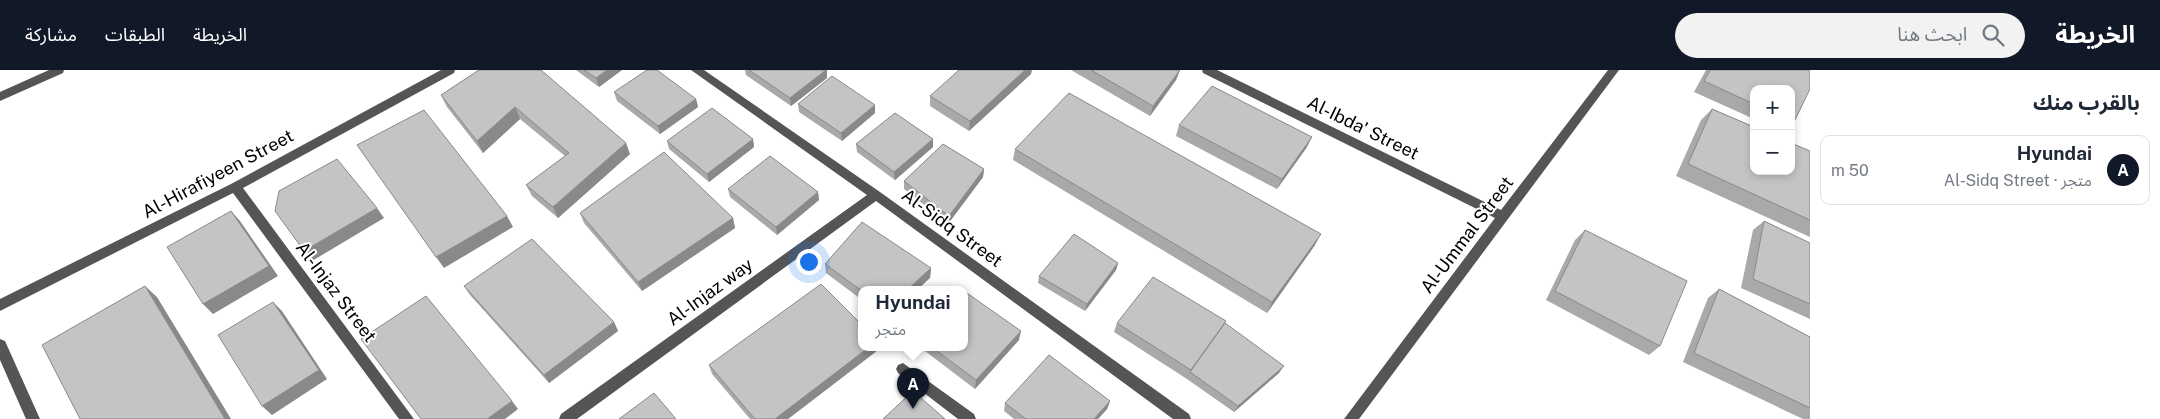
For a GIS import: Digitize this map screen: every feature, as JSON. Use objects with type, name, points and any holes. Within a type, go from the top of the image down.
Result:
[{"type":"street","points":[[0,97],[59,70]]},
{"type":"street","name":"Al-Hirafiyeen Street","points":[[0,305],[235,187],[450,70]]},
{"type":"street","name":"Al-Sidq Street","points":[[696,70],[876,194],[1184,419]]},
{"type":"street","name":"Al-Ibda' Street","points":[[1207,70],[1504,217]]},
{"type":"street","name":"Al-Ummal Street","points":[[1351,419],[1612,71]]},
{"type":"street","name":"Al-Injaz Street","points":[[235,187],[407,419]]},
{"type":"street","name":"Al-Injaz way","points":[[566,419],[876,194]]},
{"type":"street","points":[[0,345],[33,419]]},
{"type":"street","points":[[903,369],[969,419]]},
{"type":"building","points":[[479,70],[541,70],[626,143],[553,207],[526,185],[569,153],[515,107],[477,141],[441,95]]},
{"type":"building","points":[[584,70],[607,70],[596,78]]},
{"type":"building","points":[[647,70],[657,70],[696,99],[658,126],[614,92]]},
{"type":"building","points":[[749,70],[826,70],[790,98]]},
{"type":"building","points":[[959,70],[1025,70],[970,121],[930,96]]},
{"type":"building","points":[[1091,70],[1180,70],[1153,106]]},
{"type":"building","points":[[1710,70],[1810,70],[1810,89],[1795,120],[1795,85],[1750,85],[1750,102],[1704,81]]},
{"type":"building","points":[[832,76],[875,105],[841,133],[798,104]]},
{"type":"building","points":[[1212,86],[1312,137],[1282,179],[1179,125]]},
{"type":"building","points":[[1069,93],[1321,234],[1272,302],[1015,149]]},
{"type":"building","points":[[712,108],[753,139],[707,174],[667,141]]},
{"type":"building","points":[[1712,109],[1750,125],[1750,175],[1795,175],[1795,145],[1810,151],[1810,220],[1688,164]]},
{"type":"building","points":[[424,110],[507,216],[436,257],[357,145]]},
{"type":"building","points":[[895,113],[933,139],[894,172],[856,144]]},
{"type":"building","points":[[943,144],[984,169],[949,216],[904,181]]},
{"type":"building","points":[[664,152],[733,218],[638,282],[580,213]]},
{"type":"building","points":[[770,156],[818,192],[776,227],[728,189]]},
{"type":"building","points":[[337,159],[377,208],[304,251],[275,211],[279,191]]},
{"type":"building","points":[[231,211],[269,266],[203,304],[167,247]]},
{"type":"building","points":[[1764,221],[1810,243],[1810,304],[1753,279]]},
{"type":"building","points":[[862,222],[931,268],[911,286],[858,286],[858,288],[825,264]]},
{"type":"building","points":[[1585,230],[1687,281],[1660,346],[1555,291]]},
{"type":"building","points":[[1074,234],[1118,263],[1087,304],[1039,276]]},
{"type":"building","points":[[532,239],[614,322],[544,375],[464,286]]},
{"type":"building","points":[[1153,277],[1226,321],[1191,370],[1117,323]]},
{"type":"building","points":[[821,284],[858,321],[858,351],[864,351],[775,419],[755,419],[709,365]]},
{"type":"building","points":[[145,286],[225,419],[80,419],[42,345]]},
{"type":"building","points":[[1719,289],[1810,337],[1810,408],[1694,353]]},
{"type":"building","points":[[968,294],[1021,331],[976,380],[937,351],[968,351]]},
{"type":"building","points":[[426,296],[512,401],[487,419],[421,419],[361,339]]},
{"type":"building","points":[[273,302],[319,370],[262,406],[218,335]]},
{"type":"building","points":[[1225,323],[1284,366],[1238,406],[1190,372]]},
{"type":"building","points":[[1049,355],[1110,401],[1094,419],[1026,419],[1005,403]]},
{"type":"building","points":[[913,391],[945,419],[883,419]]},
{"type":"building","points":[[654,393],[676,419],[619,419]]},
{"type":"place","name":"Hyundai","points":[[913,409]]}]
